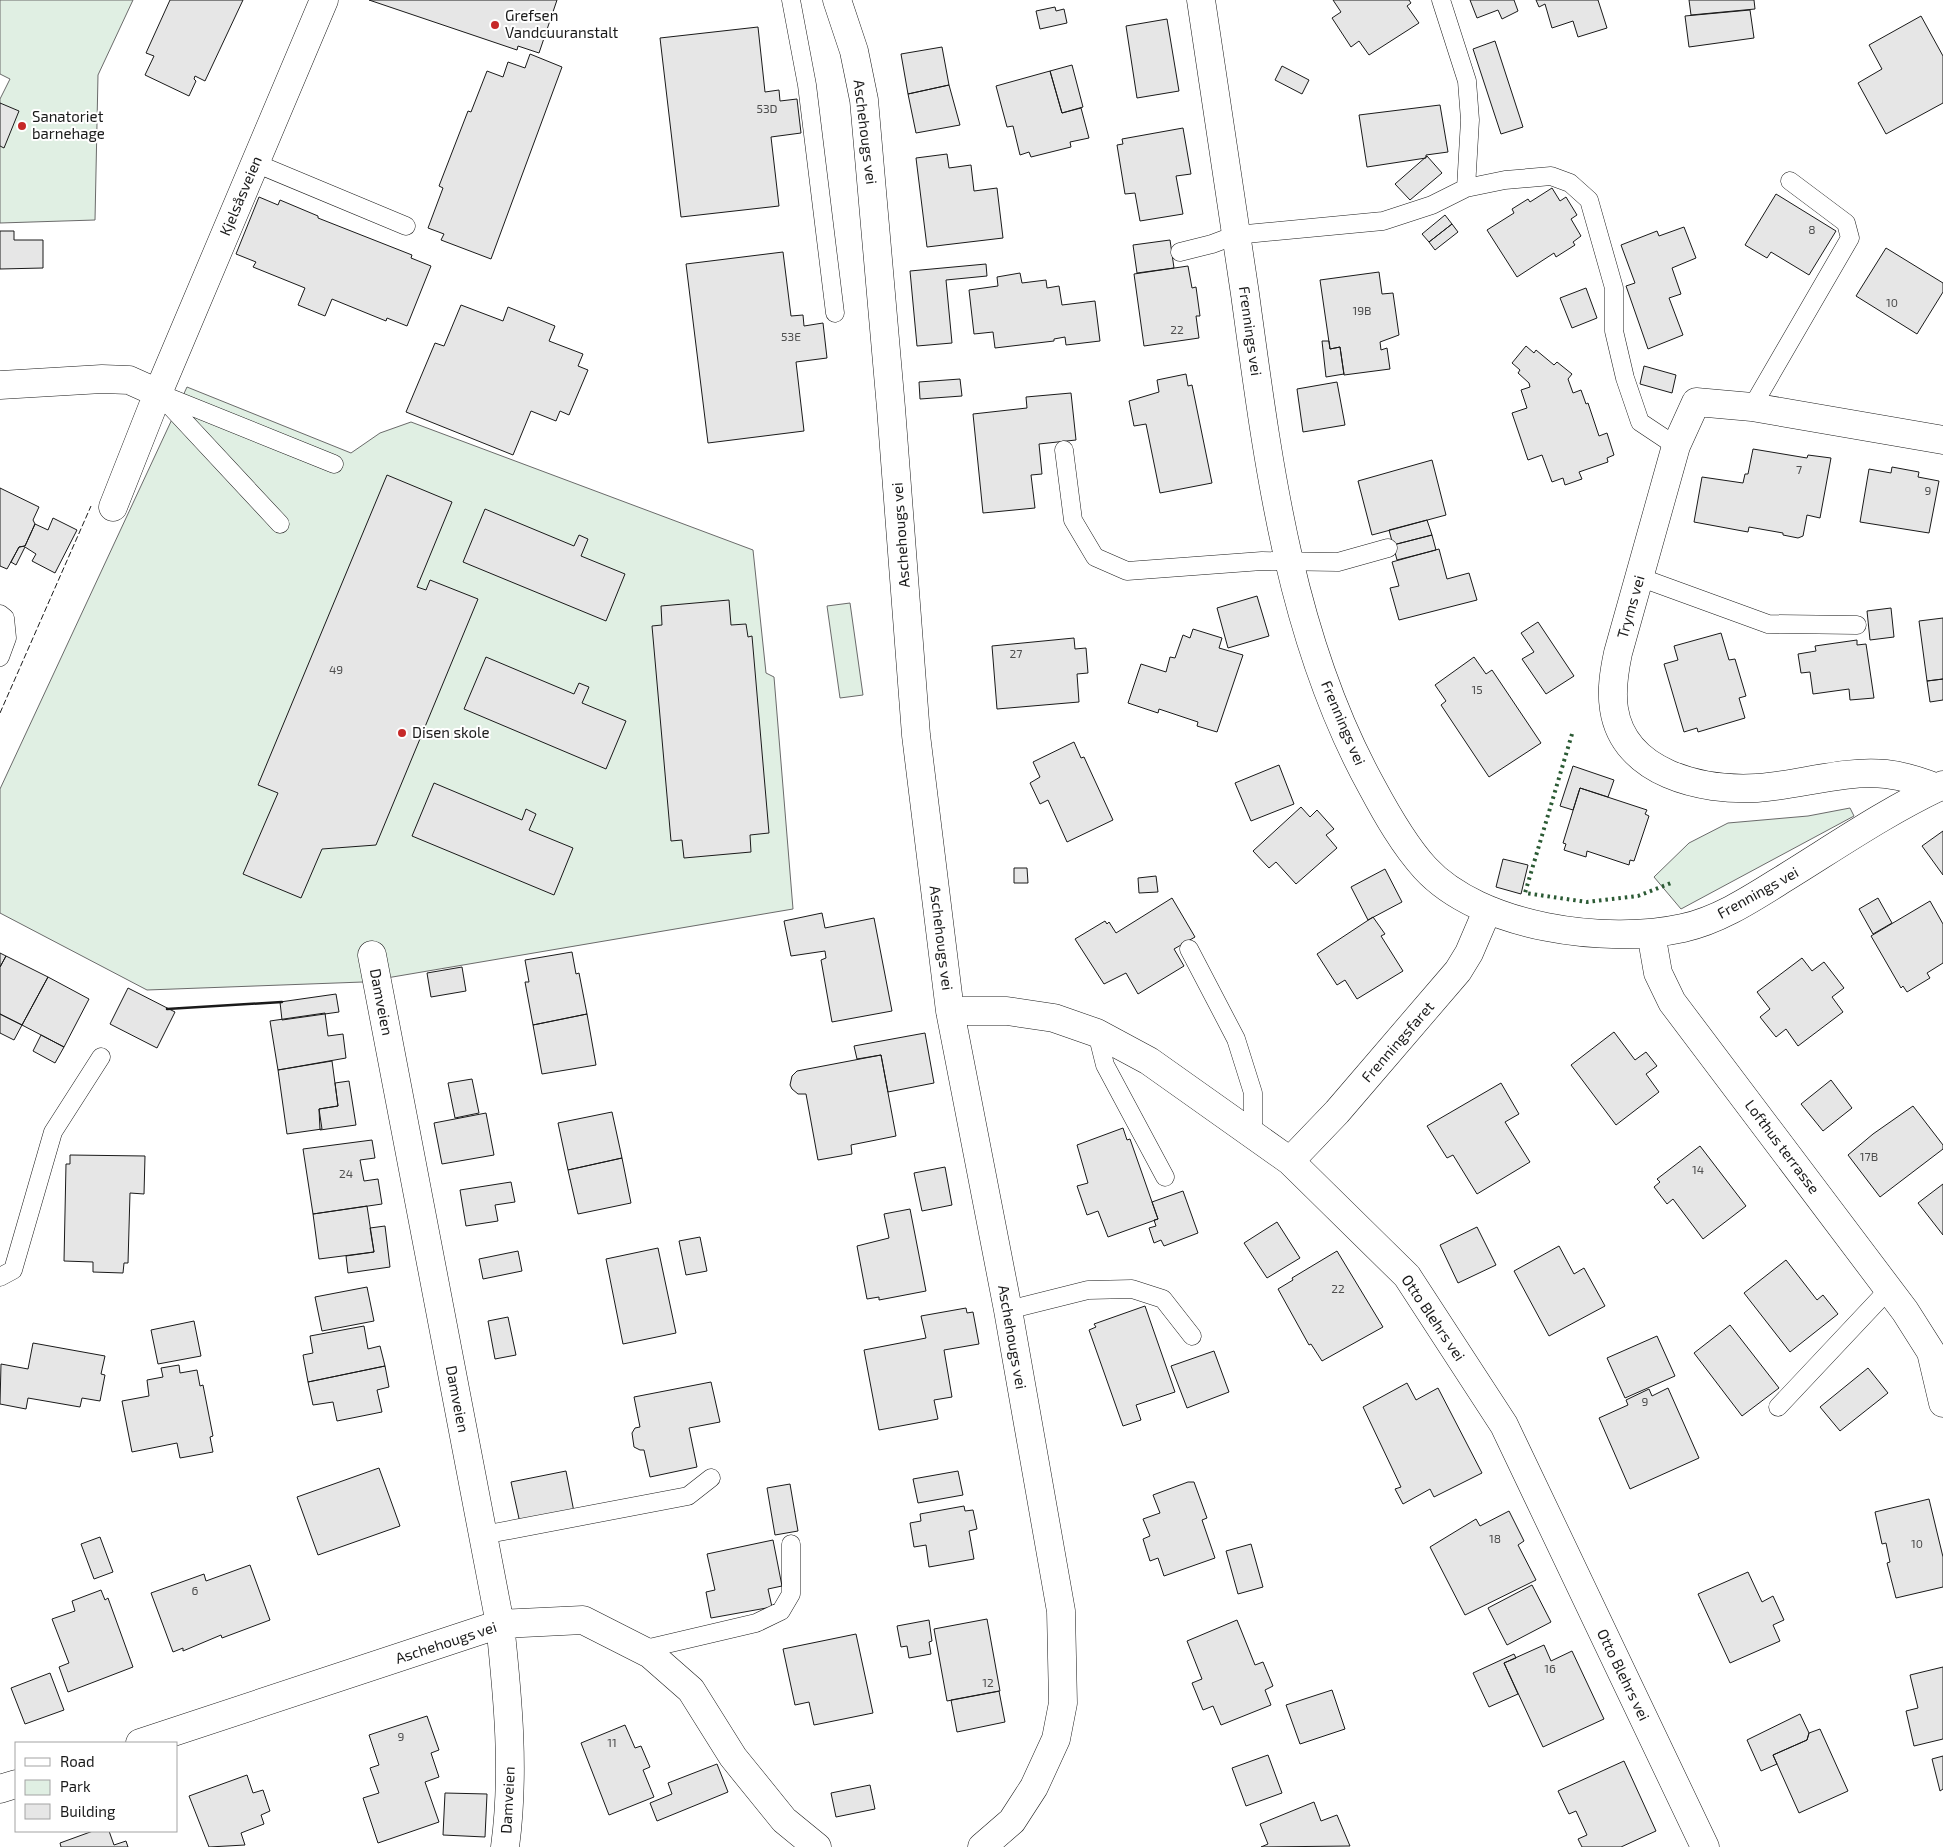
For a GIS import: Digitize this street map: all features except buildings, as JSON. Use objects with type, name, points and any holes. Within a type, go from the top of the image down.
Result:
[{"type":"street","name":"Kjelsåsveien","points":[[113,507],[158,393],[324,0]]},
{"type":"street","name":"Aschehougs vei","points":[[836,0],[854,51],[864,100],[891,408],[916,735],[950,1011],[1008,1310],[1061,1611],[1063,1703],[1056,1739],[1034,1787],[1012,1821],[982,1847]]},
{"type":"street","name":"Frennings vei","points":[[1201,0],[1268,467],[1290,563],[1318,664],[1339,720],[1378,799],[1425,868],[1463,900],[1487,911],[1520,922],[1563,929],[1624,934],[1651,933],[1684,928],[1741,905],[1901,807],[1940,787]]},
{"type":"street","points":[[0,385],[129,380],[158,393]]},
{"type":"street","name":"Tryms vei","points":[[1940,787],[1913,778],[1885,774],[1850,775],[1758,788],[1717,788],[1689,781],[1662,771],[1638,756],[1623,735],[1614,711],[1612,681],[1618,653],[1676,446],[1696,402],[1752,407],[1943,440]]},
{"type":"street","name":"Frenningsfaret","points":[[1290,1161],[1338,1112],[1458,971],[1469,953],[1487,911]]},
{"type":"street","name":"Lofthus terrasse","points":[[1651,933],[1658,973],[1672,1002],[1889,1289],[1937,1348],[1943,1403]]},
{"type":"street","name":"Damveien","points":[[372,955],[500,1624],[510,1716],[510,1810],[505,1847]]},
{"type":"street","name":"Otto Blehrs vei","points":[[950,1011],[1007,1011],[1054,1018],[1097,1033],[1149,1061],[1290,1161],[1407,1276],[1504,1425],[1705,1847]]},
{"type":"street","name":"Aschehougs vei","points":[[143,1742],[500,1624],[583,1620],[650,1654],[691,1690],[733,1757],[784,1820],[817,1847]]},
{"type":"street","points":[[0,1789],[15,1784]]},
{"type":"lane","points":[[791,0],[807,85],[835,313]]},
{"type":"lane","points":[[1441,0],[1467,81],[1470,120],[1466,188]]},
{"type":"lane","points":[[255,163],[406,226]]},
{"type":"lane","points":[[1180,252],[1212,244],[1236,235],[1383,221],[1432,205],[1466,188],[1504,180],[1551,176],[1570,183],[1589,200],[1614,288],[1614,331],[1625,378],[1640,422],[1676,446]]},
{"type":"lane","points":[[1752,407],[1850,238],[1846,223],[1790,181]]},
{"type":"lane","points":[[158,393],[334,464]]},
{"type":"lane","points":[[158,393],[280,524]]},
{"type":"lane","points":[[1064,450],[1073,520],[1095,557],[1127,571],[1262,561],[1290,563],[1338,562],[1388,548]]},
{"type":"lane","points":[[1639,577],[1768,624],[1857,625]]},
{"type":"lane","points":[[0,614],[5,618],[7,638],[0,657]]},
{"type":"lane","points":[[1189,949],[1236,1039],[1253,1093],[1253,1134]]},
{"type":"lane","points":[[1097,1033],[1105,1065],[1164,1177]]},
{"type":"lane","points":[[0,1277],[13,1270],[53,1132],[102,1057]]},
{"type":"lane","points":[[1008,1310],[1088,1290],[1132,1289],[1163,1299],[1192,1336]]},
{"type":"lane","points":[[1778,1407],[1889,1289]]},
{"type":"lane","points":[[483,1535],[688,1496],[712,1478]]},
{"type":"lane","points":[[641,1650],[756,1623],[781,1611],[791,1594],[791,1544]]},
{"type":"green space","points":[[0,0],[133,0],[98,75],[95,220],[0,223],[0,99],[10,79],[0,74]]},
{"type":"green space","name":"Disen skole","points":[[187,387],[351,453],[380,433],[411,422],[753,550],[766,673],[774,677],[793,909],[363,982],[147,990],[0,913],[0,789]]},
{"type":"green space","points":[[850,603],[863,695],[840,698],[827,606]]},
{"type":"green space","points":[[1850,808],[1854,816],[1681,909],[1654,877],[1689,843],[1728,823],[1808,816]]},
{"type":"hedge","points":[[1572,734],[1525,893],[1587,902],[1638,896],[1671,883]]},
{"type":"fence","points":[[0,713],[91,506]]},
{"type":"wall","points":[[167,1009],[282,1002]]},
{"type":"place","name":"Grefsen Vandcuuranstalt","points":[[495,25]]},
{"type":"place","name":"Sanatoriet barnehage","points":[[22,126]]},
{"type":"place","name":"Disen skole","points":[[402,733]]}]
